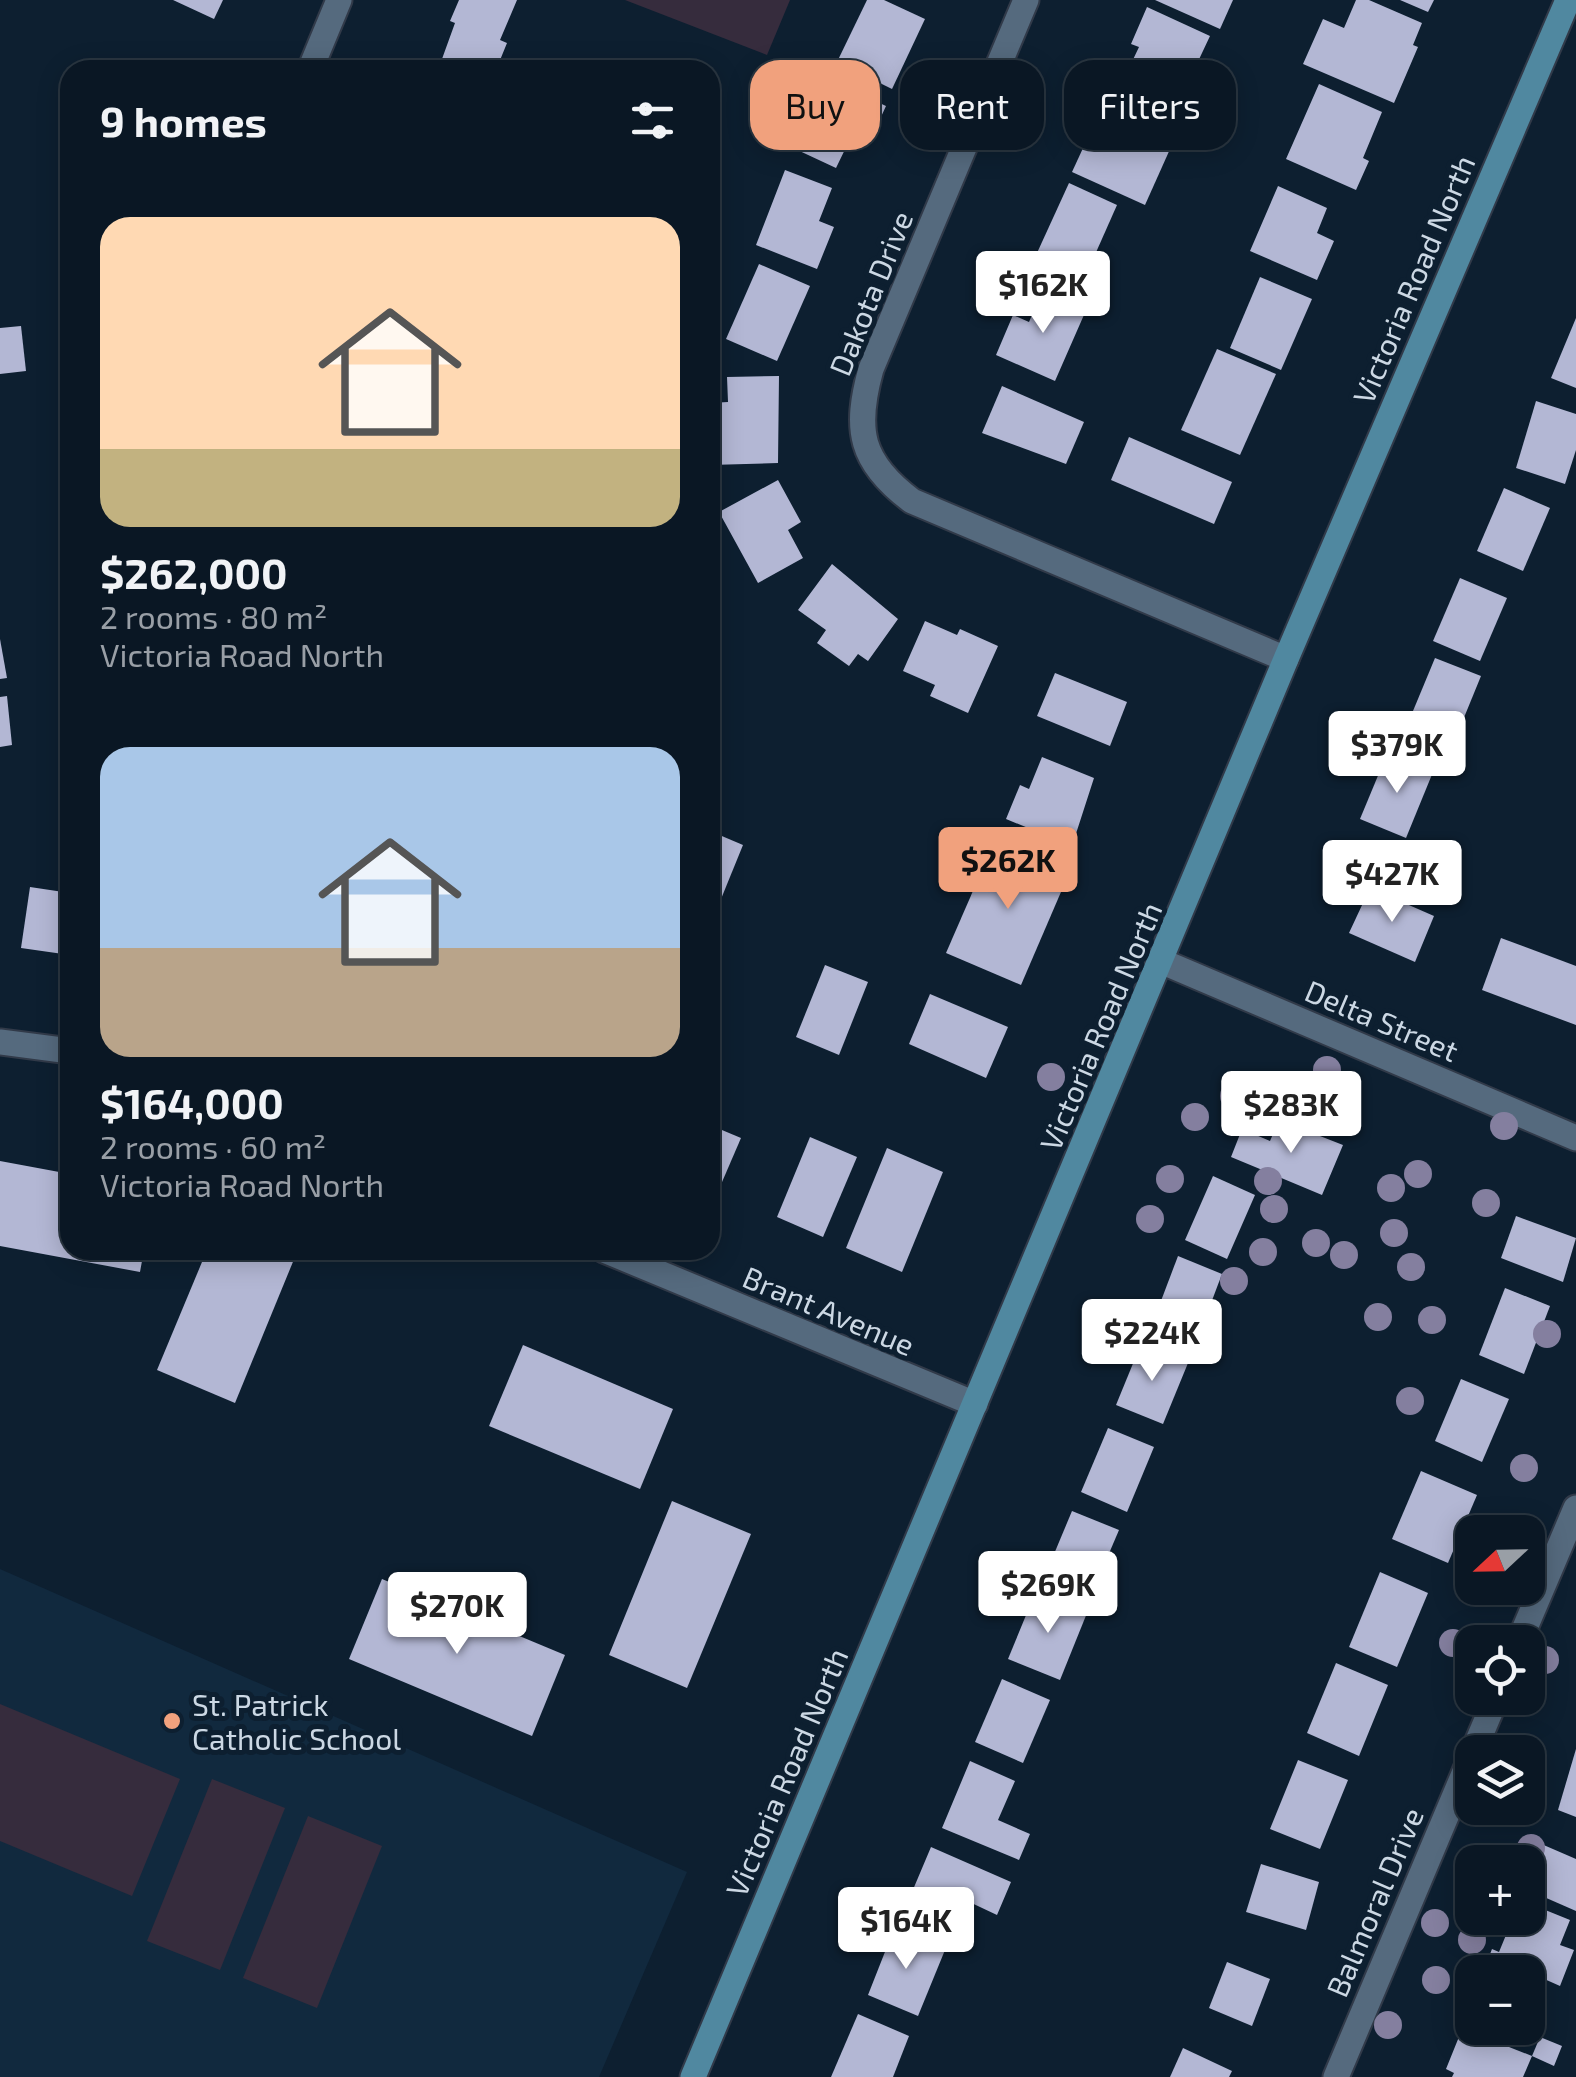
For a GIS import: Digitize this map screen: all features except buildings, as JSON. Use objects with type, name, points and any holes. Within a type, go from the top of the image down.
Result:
[{"type":"main road","name":"Victoria Road North","points":[[693,2077],[1163,962],[1286,659],[1568,0]]},
{"type":"street","points":[[314,60],[339,0]]},
{"type":"street","name":"Dakota Drive","points":[[1026,0],[871,369],[859,410],[866,448],[883,480],[912,502],[1286,659]]},
{"type":"street","name":"Delta Street","points":[[1163,962],[1576,1138]]},
{"type":"street","points":[[0,1042],[60,1050]]},
{"type":"street","name":"Brant Avenue","points":[[628,1260],[975,1404]]},
{"type":"street","points":[[1526,1625],[1576,1508]]},
{"type":"street","name":"Balmoral Drive","points":[[1336,2077],[1489,1715]]},
{"type":"shaded area","points":[[625,0],[790,0],[767,55]]},
{"type":"shaded area","name":"St. Patrick Catholic School","points":[[0,1569],[687,1872],[599,2077],[0,2077]]},
{"type":"shaded area","points":[[0,1704],[180,1779],[132,1896],[0,1841]]},
{"type":"shaded area","points":[[212,1779],[285,1808],[220,1970],[147,1941]]},
{"type":"shaded area","points":[[308,1816],[382,1846],[317,2008],[243,1978]]},
{"type":"place","name":"St. Patrick Catholic School","points":[[172,1721]]}]
